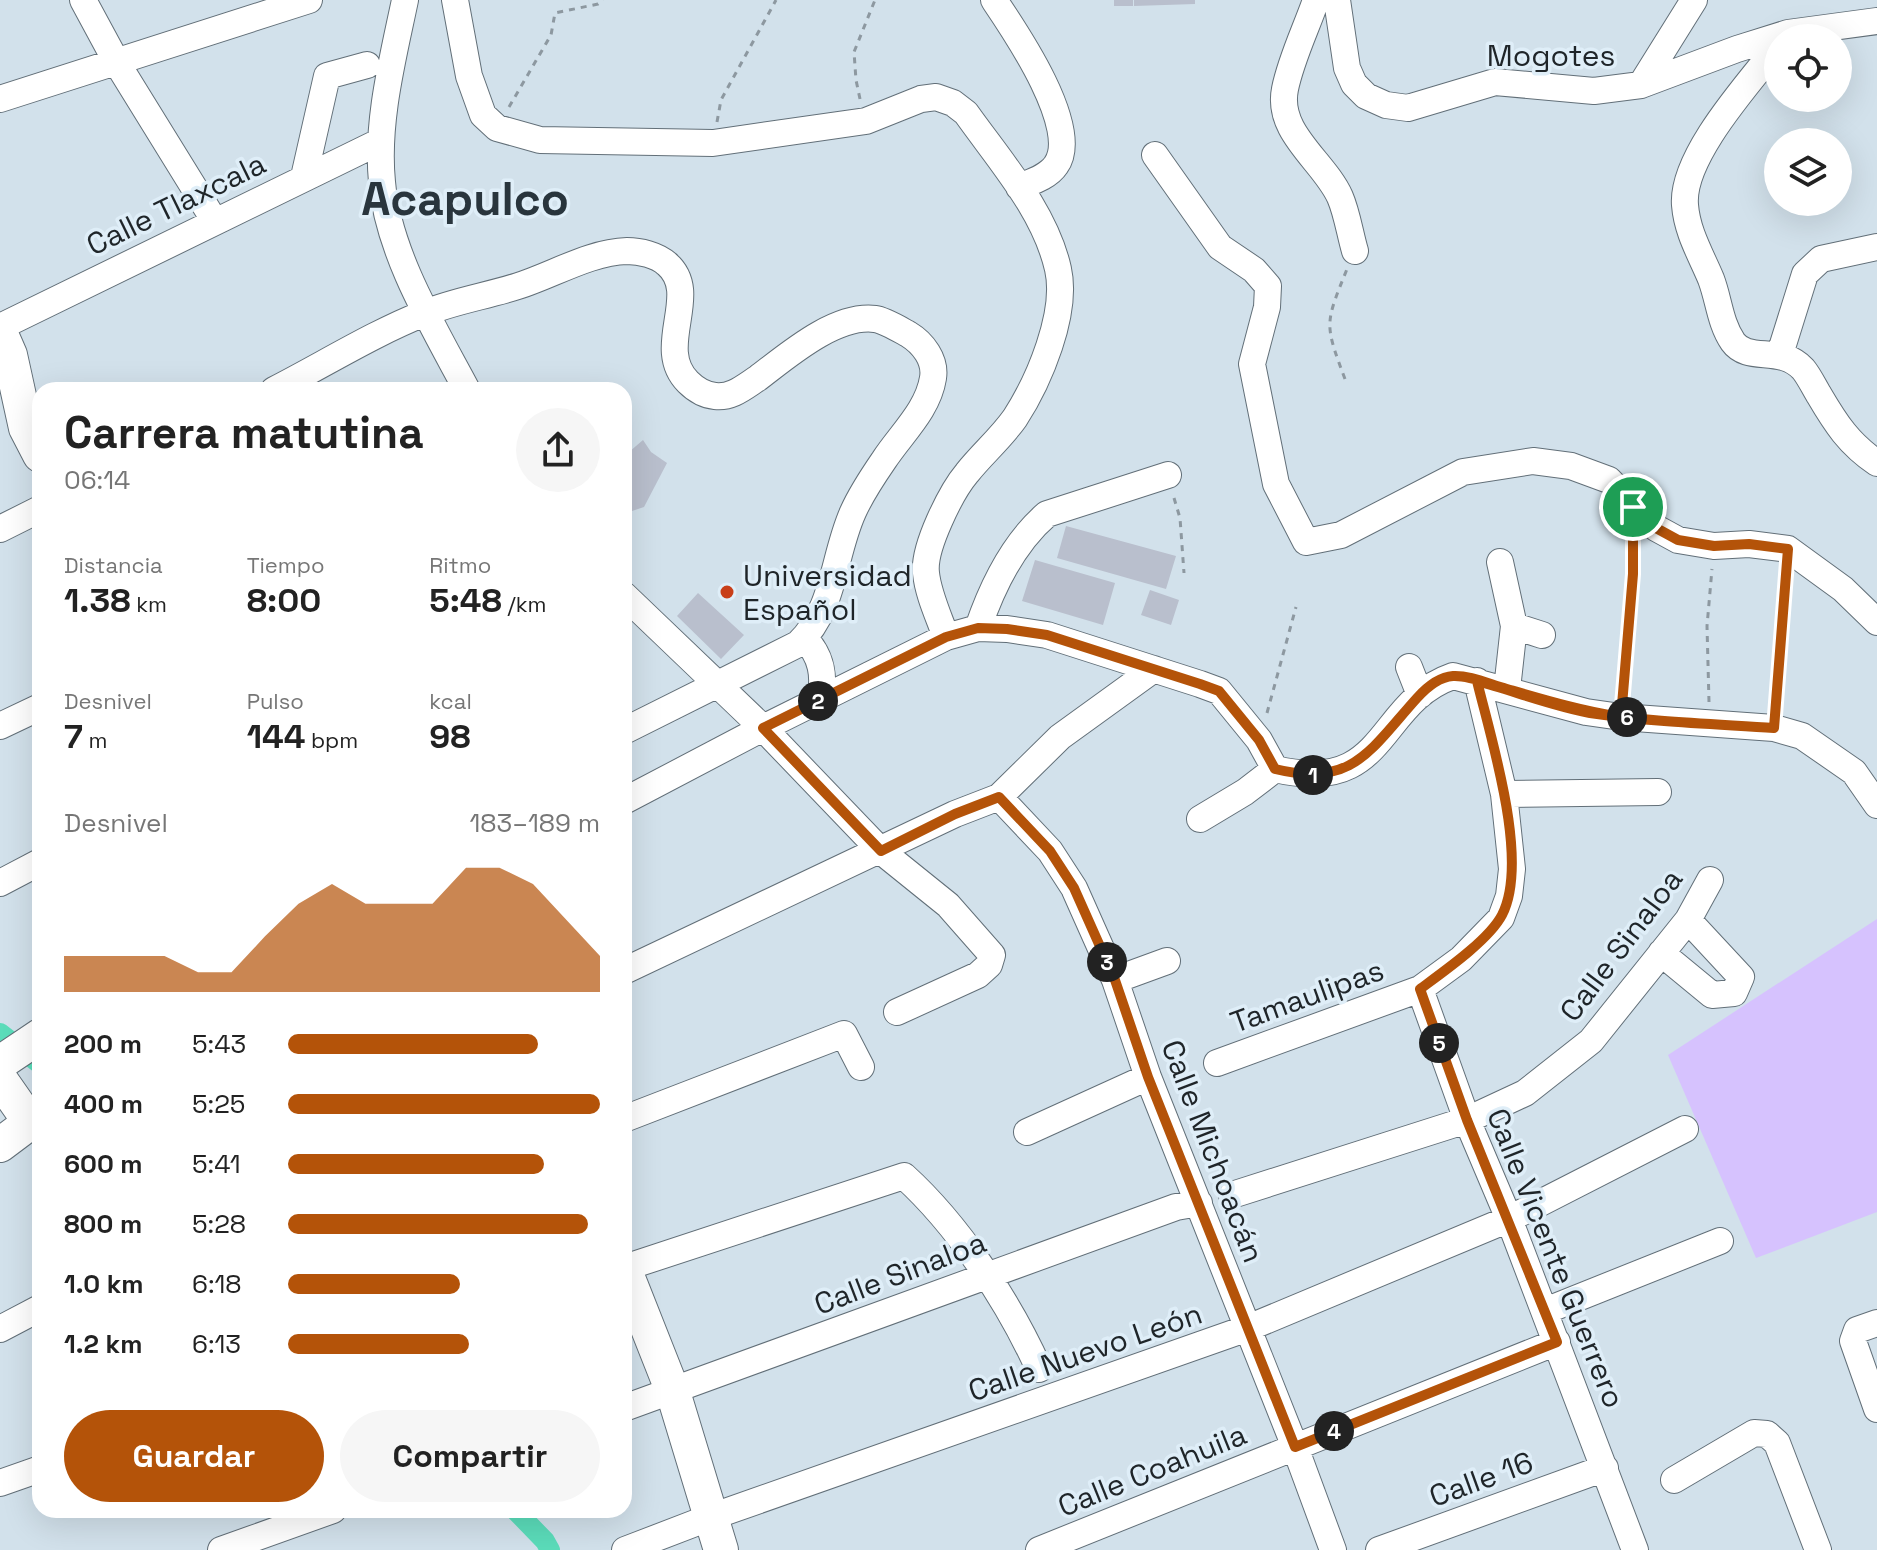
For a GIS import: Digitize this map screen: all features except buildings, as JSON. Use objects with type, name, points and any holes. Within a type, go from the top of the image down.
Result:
[{"type":"main road","points":[[0,330],[19,393],[7,422],[26,428],[32,440]]},
{"type":"main road","points":[[14,1057],[32,1109]]},
{"type":"main road","points":[[0,1145],[32,1120]]},
{"type":"main road","points":[[632,1288],[673,1392],[721,1550]]},
{"type":"street","points":[[83,0],[117,63],[214,220]]},
{"type":"street","points":[[0,99],[309,0]]},
{"type":"street","points":[[405,0],[381,141],[382,182],[387,212],[425,312],[463,382]]},
{"type":"street","points":[[455,0],[475,98],[483,115],[497,128],[540,140],[713,143],[866,121],[921,99],[936,97],[953,103],[966,113],[1032,207],[1053,250],[1062,293],[1059,316],[1033,385],[1014,419],[964,476],[929,548],[925,571],[946,637]]},
{"type":"street","points":[[994,0],[1034,61],[1060,128],[1062,149],[1057,165],[1045,176],[1019,187]]},
{"type":"street","points":[[1316,0],[1285,90],[1285,110],[1291,128],[1329,178],[1340,198],[1355,251]]},
{"type":"street","name":"Mogotes","points":[[1337,0],[1347,68],[1354,84],[1366,96],[1386,105],[1408,108],[1495,82],[1594,91],[1641,85],[1737,49],[1764,43]]},
{"type":"street","points":[[1641,85],[1694,0]]},
{"type":"street","name":"Mogotes","points":[[1852,26],[1877,21]]},
{"type":"street","points":[[1764,63],[1717,123],[1690,174],[1684,202],[1689,230],[1734,343],[1746,353],[1780,354],[1802,368],[1856,449],[1877,463]]},
{"type":"street","points":[[304,177],[327,76],[367,65]]},
{"type":"street","name":"Calle Tlaxcala","points":[[0,330],[214,220],[381,141]]},
{"type":"street","points":[[1155,155],[1220,247],[1254,270],[1268,286],[1267,307],[1252,364],[1276,484],[1306,542],[1341,535],[1463,472],[1533,461],[1571,466],[1609,480],[1656,528],[1678,540],[1714,546],[1749,544],[1788,549],[1843,589],[1877,622]]},
{"type":"street","points":[[1780,354],[1805,274],[1821,259],[1877,247]]},
{"type":"street","points":[[289,382],[425,312],[519,286],[600,256],[627,251],[651,255],[668,265],[677,279],[680,295],[674,361],[680,374],[695,388],[712,396],[738,392],[825,331],[853,322],[875,319],[910,335],[931,357],[934,374],[929,398],[883,461],[852,513],[830,592],[807,636],[798,644],[632,727]]},
{"type":"street","points":[[978,628],[1002,573],[1031,527],[1047,514],[1168,475]]},
{"type":"street","points":[[0,529],[32,513]]},
{"type":"street","points":[[1500,562],[1514,626],[1507,689]]},
{"type":"street","points":[[632,603],[763,728],[881,851],[948,905],[992,955],[989,965],[978,975],[897,1012]]},
{"type":"street","points":[[1514,626],[1542,635]]},
{"type":"street","points":[[632,797],[946,637],[978,628],[1047,635],[1219,691],[1259,740],[1275,769]]},
{"type":"street","points":[[807,636],[822,667],[820,700]]},
{"type":"street","points":[[1409,667],[1420,695]]},
{"type":"street","points":[[632,967],[955,814],[999,797],[1060,737],[1154,669]]},
{"type":"street","points":[[1200,819],[1245,792],[1275,769],[1316,775],[1341,770],[1366,756],[1434,682],[1453,676],[1586,712],[1774,728],[1802,736],[1854,772],[1877,805]]},
{"type":"street","name":"Tamaulipas","points":[[1217,1063],[1420,989],[1461,959],[1501,918],[1509,896],[1512,869],[1504,794],[1477,681]]},
{"type":"street","points":[[0,726],[32,711]]},
{"type":"street","points":[[1504,794],[1658,792]]},
{"type":"street","name":"Calle Michoacán","points":[[999,797],[1050,851],[1074,888],[1115,980],[1148,1077],[1333,1550]]},
{"type":"street","points":[[0,883],[32,866]]},
{"type":"street","name":"Calle Sinaloa","points":[[1232,1195],[1467,1120],[1525,1093],[1591,1041],[1688,920],[1710,880]]},
{"type":"street","points":[[1661,953],[1712,995],[1734,993],[1741,977],[1688,920]]},
{"type":"street","points":[[1115,980],[1167,961]]},
{"type":"street","name":"Calle Vicente Guerrero","points":[[1420,989],[1467,1120],[1545,1311],[1635,1550]]},
{"type":"street","points":[[632,1116],[844,1034],[861,1067]]},
{"type":"street","points":[[1027,1132],[1148,1077]]},
{"type":"street","name":"Calle Nuevo León","points":[[625,1550],[1248,1328],[1509,1219],[1685,1129]]},
{"type":"street","points":[[632,1265],[904,1176],[971,1251],[1021,1328],[1039,1369]]},
{"type":"street","name":"Calle Sinaloa","points":[[632,1405],[985,1274],[1176,1207],[1199,1203]]},
{"type":"street","points":[[1545,1311],[1720,1241]]},
{"type":"street","points":[[0,1329],[32,1312]]},
{"type":"street","points":[[1877,1323],[1857,1330],[1853,1341],[1877,1409]]},
{"type":"street","name":"Calle Coahuila","points":[[1039,1550],[1557,1342]]},
{"type":"street","points":[[1674,1480],[1754,1433],[1767,1434],[1777,1443],[1818,1550]]},
{"type":"street","name":"Calle 16","points":[[1379,1550],[1605,1468]]},
{"type":"street","points":[[0,1483],[32,1472]]},
{"type":"street","points":[[221,1550],[311,1518]]},
{"type":"path","points":[[497,128],[551,35],[555,13],[598,4],[603,0]]},
{"type":"path","points":[[713,143],[721,100],[776,0]]},
{"type":"path","points":[[866,121],[856,80],[854,52],[875,0]]},
{"type":"path","points":[[1345,379],[1329,337],[1329,314],[1355,251]]},
{"type":"path","points":[[1168,475],[1180,518],[1184,573]]},
{"type":"path","points":[[1621,717],[1633,574],[1633,507]]},
{"type":"path","points":[[1711,723],[1707,626],[1714,546]]},
{"type":"path","points":[[1774,728],[1788,549]]},
{"type":"path","points":[[1259,740],[1296,607]]},
{"type":"shaded area","points":[[1877,919],[1877,1212],[1756,1258],[1668,1055]]},
{"type":"waterway","points":[[0,1033],[32,1058]]},
{"type":"waterway","points":[[523,1518],[550,1550]]},
{"type":"place","name":"Universidad Español","points":[[727,592]]},
{"type":"district","name":"Acapulco","points":[[465,199]]},
{"type":"route","points":[[1633,507],[1633,574],[1621,717],[1586,712],[1477,681],[1453,676],[1434,682],[1366,756],[1341,770],[1316,775],[1296,774],[1275,769],[1259,740],[1219,691],[1047,635],[978,628],[946,637],[763,728],[881,851],[955,814],[999,797],[1050,851],[1074,888],[1115,980],[1148,1077],[1295,1447],[1557,1342],[1467,1120],[1420,989],[1461,959],[1501,918],[1509,896],[1512,869],[1504,794],[1477,681],[1507,689],[1586,712],[1621,717],[1774,728],[1788,549],[1749,544],[1714,546],[1678,540],[1656,528],[1633,507]]}]
